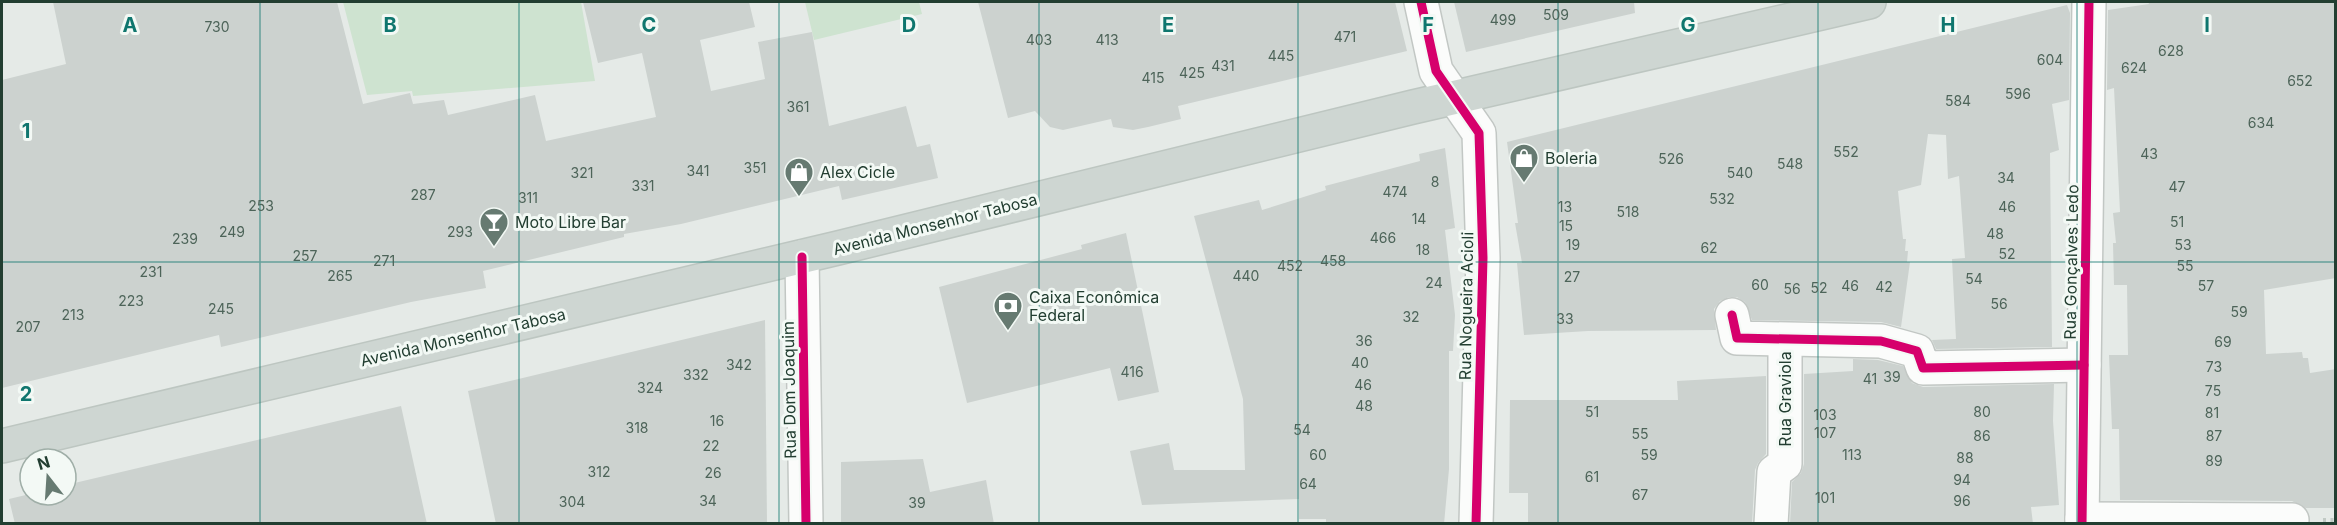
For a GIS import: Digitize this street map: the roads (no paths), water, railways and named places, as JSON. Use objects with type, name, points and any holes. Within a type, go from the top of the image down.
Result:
[{"type":"main road","name":"Avenida Monsenhor Tabosa","points":[[2,446],[802,257],[1454,97],[1869,2]]},
{"type":"street","name":"Rua Nogueira Acioli","points":[[1421,2],[1436,71],[1479,133],[1483,258],[1476,524]]},
{"type":"street","name":"Rua Gonçalves Ledo","points":[[2082,521],[2089,2]]},
{"type":"street","name":"Rua Dom Joaquim","points":[[802,257],[806,524]]},
{"type":"street","points":[[1732,315],[1737,338],[1881,341],[1917,351],[1923,368],[2084,365]]},
{"type":"street","name":"Rua Graviola","points":[[1771,524],[1773,472],[1785,464],[1785,340]]},
{"type":"street","points":[[2082,521],[2292,520]]},
{"type":"place","name":"Boleria","points":[[1524,184]]},
{"type":"place","name":"Alex Cicle","points":[[799,198]]},
{"type":"place","name":"Moto Libre Bar","points":[[494,248]]},
{"type":"place","name":"Caixa Econômica Federal","points":[[1008,332]]}]
